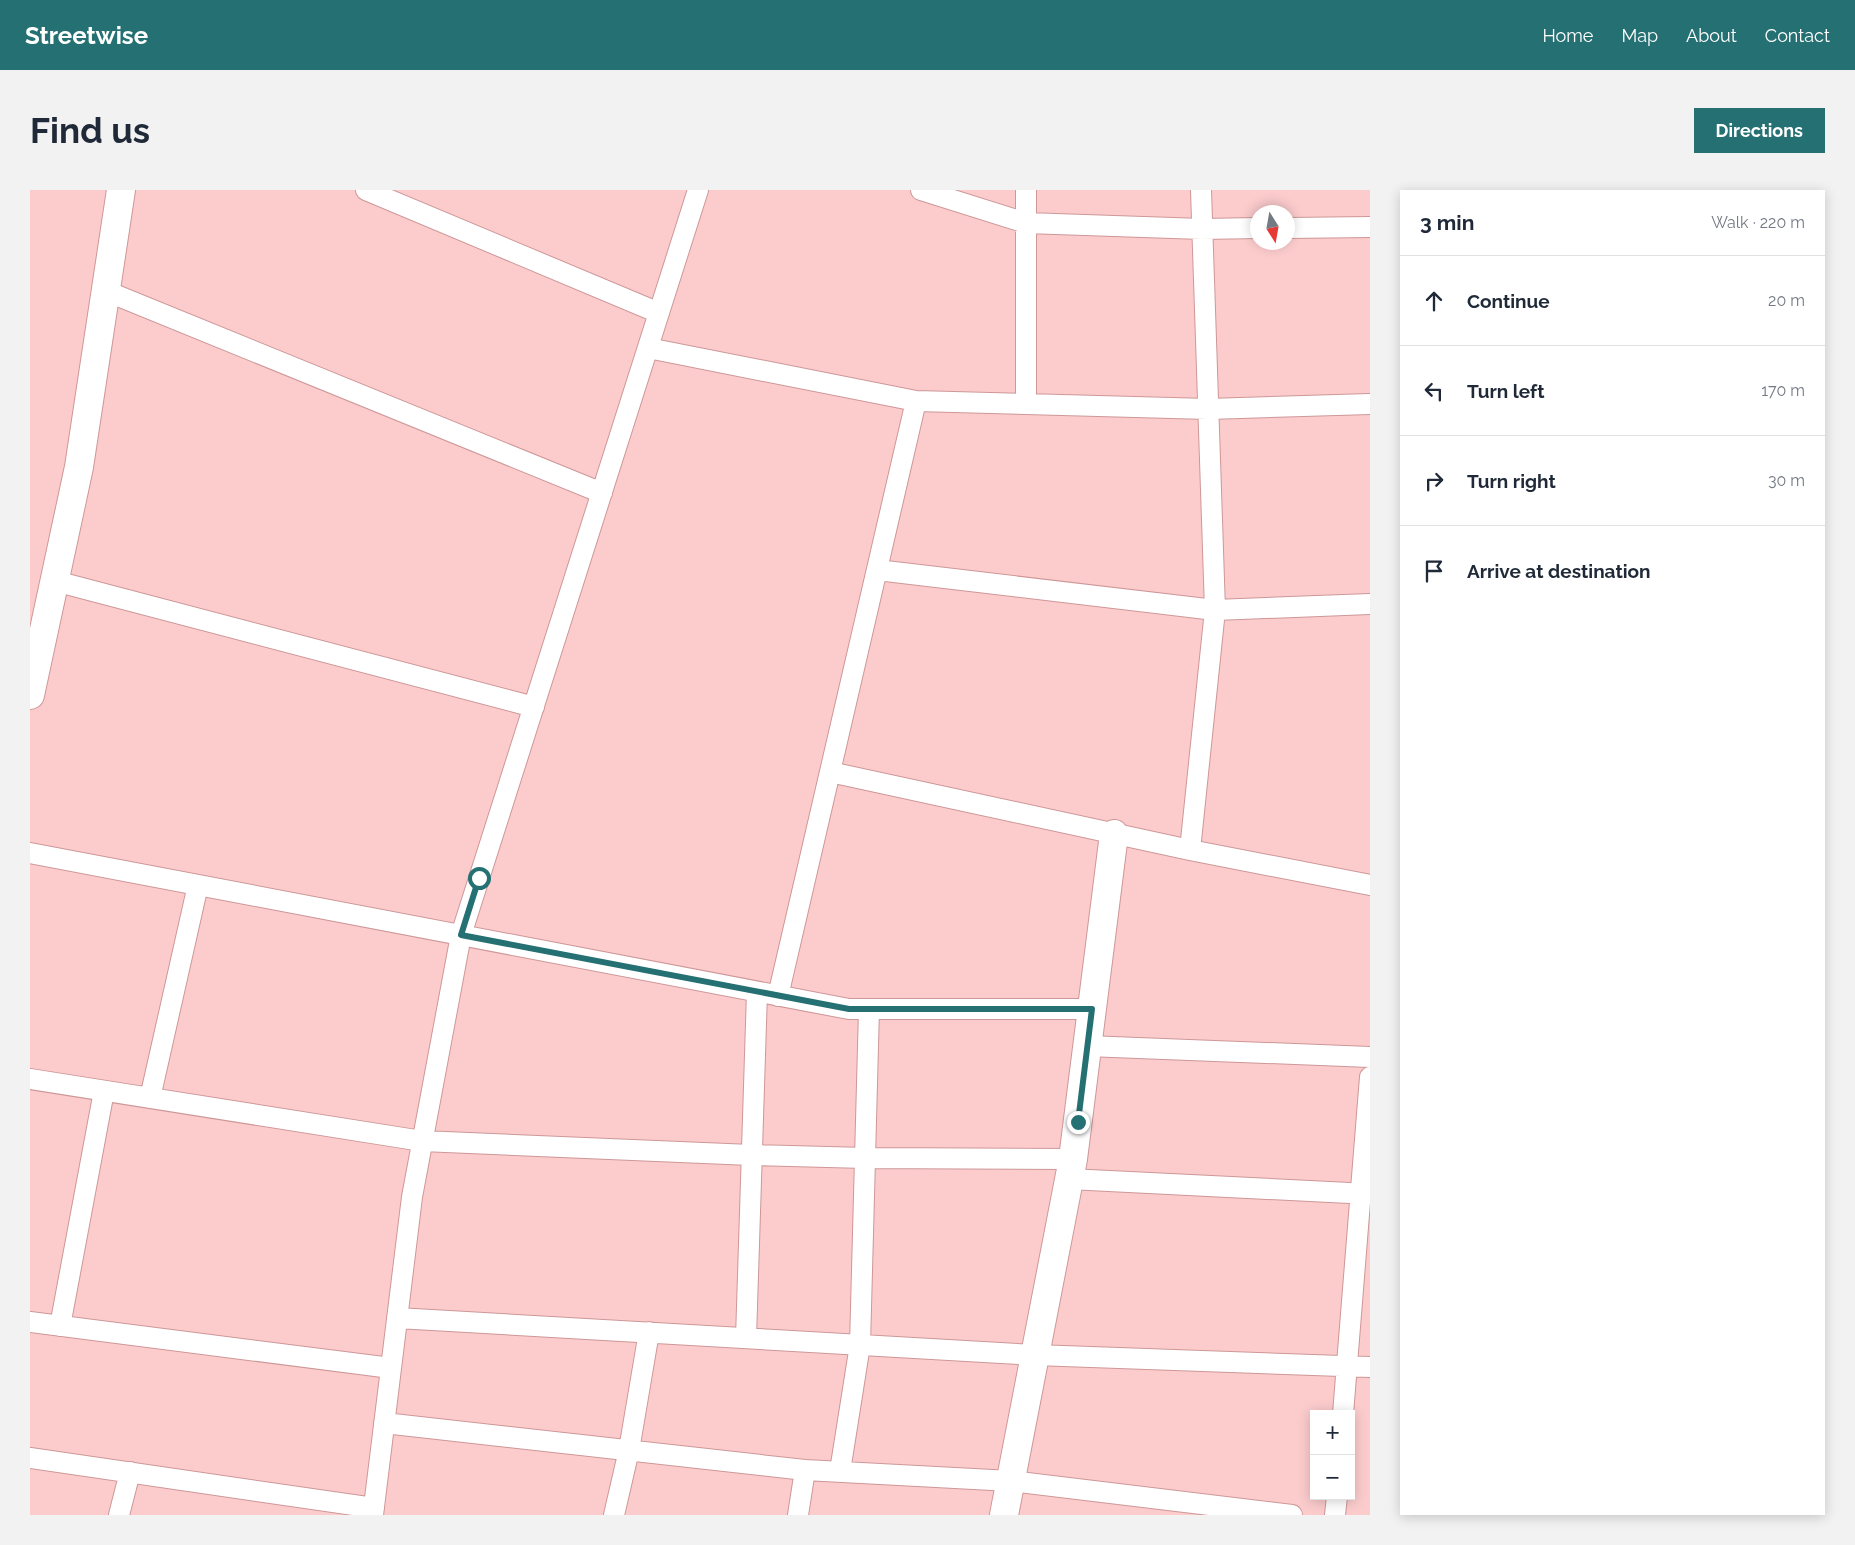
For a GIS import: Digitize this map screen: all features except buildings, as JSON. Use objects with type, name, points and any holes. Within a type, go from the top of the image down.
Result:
[{"type":"street","points":[[30,696],[79,467],[120,190]]},
{"type":"street","points":[[366,190],[659,313]]},
{"type":"street","points":[[30,1458],[373,1511],[412,1197],[461,935],[698,190]]},
{"type":"street","points":[[921,190],[1026,222],[1202,229],[1250,228]]},
{"type":"street","points":[[1026,190],[1026,404]]},
{"type":"street","points":[[1190,850],[1215,610],[1201,190]]},
{"type":"street","points":[[1295,228],[1370,227]]},
{"type":"street","points":[[106,291],[602,493]]},
{"type":"street","points":[[648,348],[916,401],[1208,409],[1370,404]]},
{"type":"street","points":[[778,996],[916,401]]},
{"type":"street","points":[[876,570],[1215,610],[1370,604]]},
{"type":"street","points":[[55,581],[534,707]]},
{"type":"street","points":[[830,772],[1190,850],[1370,885]]},
{"type":"street","points":[[1004,1515],[1071,1169],[1114,834]]},
{"type":"street","points":[[30,853],[849,1009],[1092,1009]]},
{"type":"street","points":[[150,1098],[198,885]]},
{"type":"street","points":[[746,1338],[757,992]]},
{"type":"street","points":[[840,1471],[860,1345],[869,1009]]},
{"type":"street","points":[[1087,1046],[1370,1057]]},
{"type":"street","points":[[1343,1410],[1366,1193],[1370,1077]]},
{"type":"street","points":[[30,1079],[422,1141],[865,1158],[1071,1169],[1366,1193]]},
{"type":"street","points":[[60,1326],[104,1090]]},
{"type":"street","points":[[397,1318],[1035,1356],[1370,1367]]},
{"type":"street","points":[[30,1322],[391,1368]]},
{"type":"street","points":[[614,1515],[629,1450],[649,1332]]},
{"type":"street","points":[[384,1423],[805,1470],[1011,1481],[1292,1515]]},
{"type":"street","points":[[798,1515],[805,1470]]},
{"type":"street","points":[[119,1515],[130,1472]]},
{"type":"street","points":[[1335,1515],[1337,1500]]},
{"type":"route","points":[[479,878],[461,935],[849,1009],[1092,1009],[1078,1122]]}]
